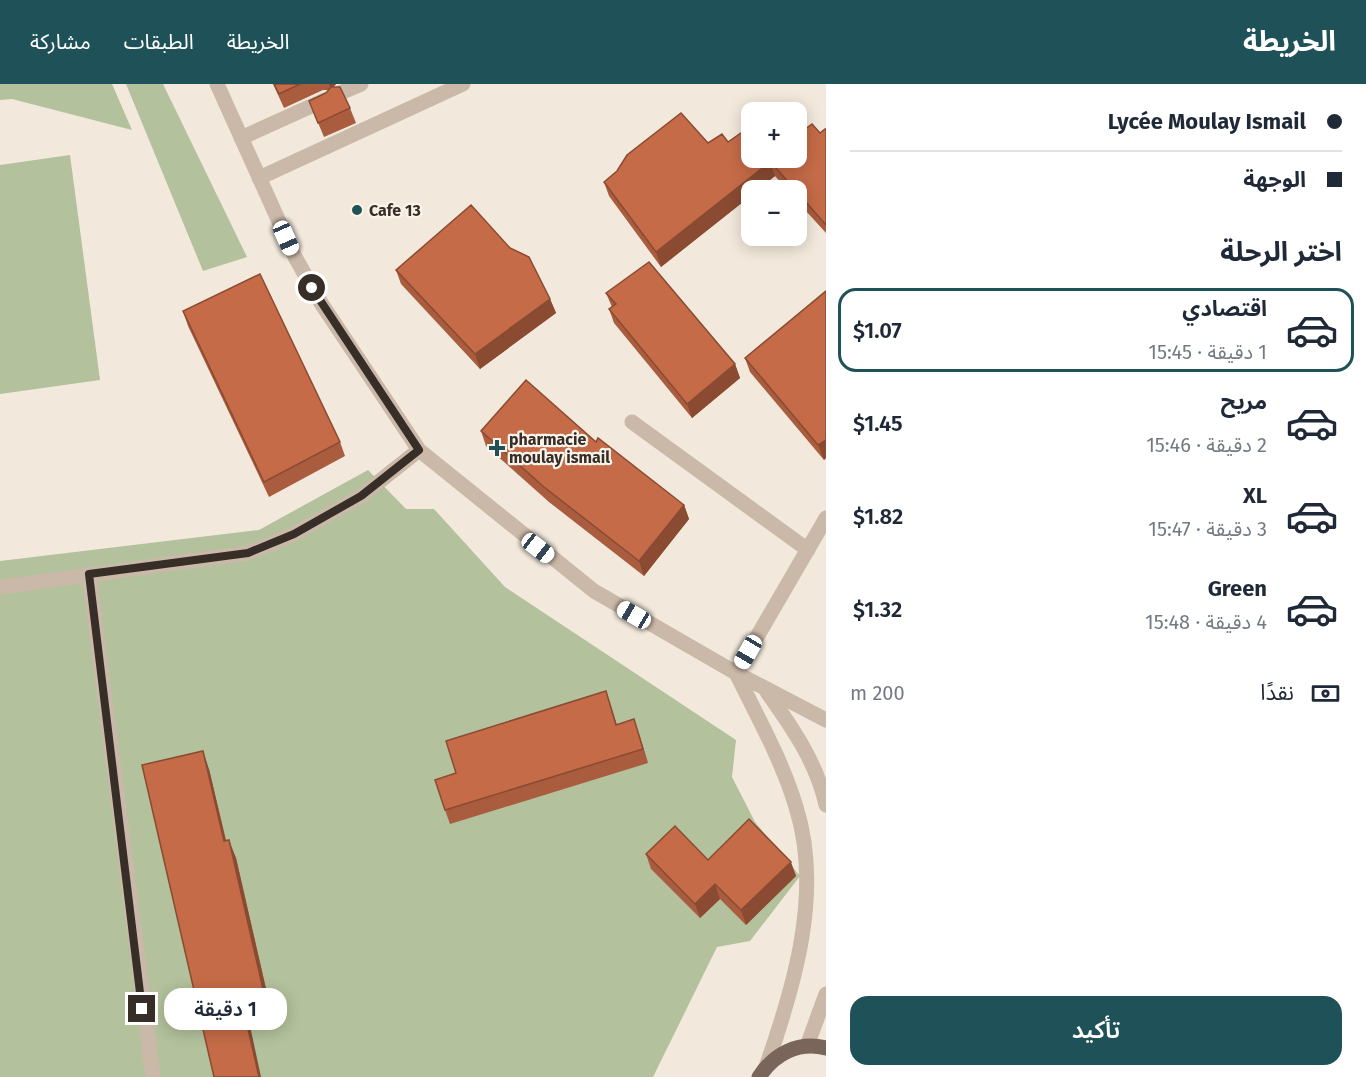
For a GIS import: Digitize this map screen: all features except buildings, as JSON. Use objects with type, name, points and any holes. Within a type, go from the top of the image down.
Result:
[{"type":"main road","points":[[763,1072],[777,1056],[792,1049],[825,1046]]},
{"type":"street","points":[[217,84],[295,257],[321,303],[419,450],[594,591],[736,673],[826,720]]},
{"type":"street","points":[[241,138],[361,84]]},
{"type":"street","points":[[259,178],[463,84]]},
{"type":"street","points":[[632,422],[808,550]]},
{"type":"street","points":[[0,586],[248,553],[294,534],[361,496],[419,450]]},
{"type":"street","points":[[736,673],[826,518]]},
{"type":"street","points":[[89,574],[153,1077]]},
{"type":"street","points":[[736,673],[779,762],[797,809],[806,876],[802,928],[790,1000],[763,1072]]},
{"type":"street","points":[[765,688],[790,723],[809,758],[820,780],[826,805]]},
{"type":"street","points":[[807,1046],[826,994]]},
{"type":"green space","points":[[0,84],[112,84],[132,130],[12,99],[0,100]]},
{"type":"green space","points":[[126,84],[163,84],[247,257],[203,271]]},
{"type":"green space","points":[[70,155],[100,380],[0,394],[0,165]]},
{"type":"green space","points":[[368,470],[406,509],[434,509],[505,587],[736,740],[732,777],[755,822],[800,876],[750,941],[717,947],[653,1077],[0,1077],[0,561],[259,530]]},
{"type":"place","name":"Cafe 13","points":[[357,210]]},
{"type":"place","name":"pharmacie moulay ismail","points":[[497,448]]},
{"type":"route","points":[[142,1009],[89,574],[248,553],[294,534],[361,496],[419,450],[312,288]]}]
